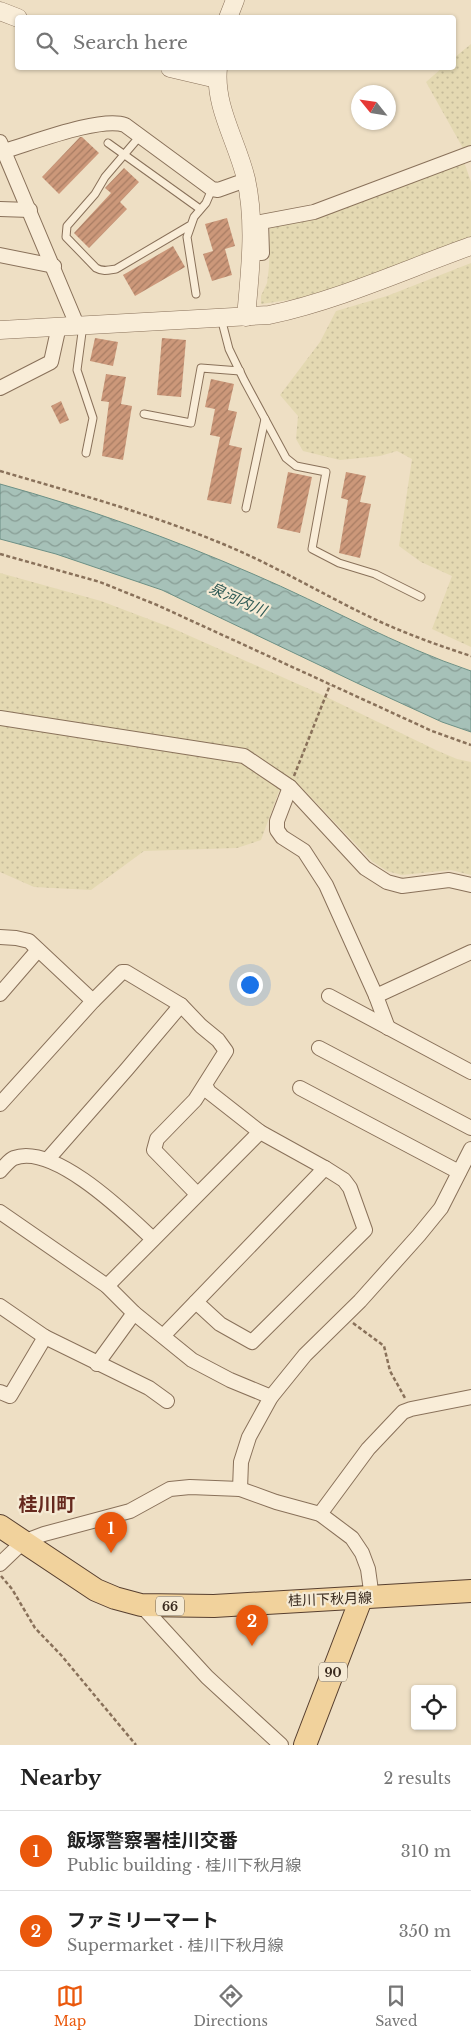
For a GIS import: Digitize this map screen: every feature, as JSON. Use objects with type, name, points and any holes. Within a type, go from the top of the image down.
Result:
[{"type":"main road","name":"桂川下秋月線","points":[[0,1526],[96,1590],[115,1598],[141,1604],[214,1606],[324,1598],[367,1598],[471,1590]]},
{"type":"main road","name":"90","points":[[305,1745],[367,1598]]},
{"type":"street","points":[[229,15],[235,0]]},
{"type":"street","points":[[0,11],[15,17]]},
{"type":"street","points":[[189,70],[218,73],[220,102],[246,180],[250,213],[251,254],[246,317]]},
{"type":"street","points":[[80,324],[2,146],[98,123],[116,122],[125,125],[212,189],[218,190],[246,180]]},
{"type":"street","points":[[251,254],[262,253],[261,222],[314,212],[471,153]]},
{"type":"street","points":[[0,209],[30,210]]},
{"type":"street","points":[[0,330],[80,324],[269,315],[297,309],[340,295],[471,246]]},
{"type":"street","points":[[0,255],[54,266]]},
{"type":"street","points":[[0,388],[51,362],[59,326]]},
{"type":"street","points":[[0,718],[244,756],[290,787],[365,868],[387,882],[402,886],[449,880],[471,885]]},
{"type":"street","points":[[290,787],[277,821],[277,830],[282,837],[304,851],[326,885],[376,996],[388,1028]]},
{"type":"street","points":[[0,937],[16,938],[29,942],[93,1001]]},
{"type":"street","points":[[0,994],[38,950]]},
{"type":"street","points":[[376,996],[471,952]]},
{"type":"street","points":[[0,1104],[93,1001],[122,972],[126,972],[181,1005],[201,1026],[218,1040],[226,1051],[195,1100],[157,1139],[154,1150],[197,1194]]},
{"type":"street","points":[[329,996],[471,1072]]},
{"type":"street","points":[[48,1159],[127,1070],[181,1005]]},
{"type":"street","points":[[319,1048],[471,1128]]},
{"type":"street","points":[[196,1302],[220,1324],[252,1342],[365,1230],[350,1188],[344,1180],[260,1132],[210,1092],[205,1085]]},
{"type":"street","points":[[300,1088],[459,1172]]},
{"type":"street","points":[[107,1286],[260,1132]]},
{"type":"street","points":[[240,1488],[240,1462],[249,1437],[272,1397],[306,1355],[390,1269],[419,1235],[440,1208],[471,1149]]},
{"type":"street","points":[[0,1171],[14,1158],[29,1156],[48,1159],[86,1182],[121,1208],[153,1239]]},
{"type":"street","points":[[163,1336],[325,1168]]},
{"type":"street","points":[[0,1212],[107,1286],[134,1313],[192,1360],[230,1380],[272,1397]]},
{"type":"street","points":[[0,1306],[45,1336],[97,1364],[149,1388],[167,1401]]},
{"type":"street","points":[[97,1364],[134,1313]]},
{"type":"street","points":[[0,1392],[10,1396],[45,1336]]},
{"type":"street","points":[[320,1514],[368,1449],[403,1412],[471,1397]]},
{"type":"street","points":[[0,1564],[23,1542],[44,1534],[130,1511],[170,1489],[190,1487],[240,1488],[276,1502],[320,1514],[352,1538],[362,1553],[368,1569],[367,1598]]},
{"type":"street","points":[[141,1604],[207,1677],[282,1745]]},
{"type":"lane","points":[[140,136],[105,177],[95,194],[67,226],[66,237],[96,268],[102,271],[116,269],[189,226]]},
{"type":"lane","points":[[108,143],[200,209]]},
{"type":"lane","points":[[196,294],[187,237],[189,226],[206,203],[212,189]]},
{"type":"lane","points":[[221,318],[229,349],[286,458],[291,464],[326,472],[312,549],[340,563],[376,574],[421,597]]},
{"type":"lane","points":[[80,324],[77,370],[93,418],[86,453]]},
{"type":"lane","points":[[144,414],[191,423],[201,368],[240,371]]},
{"type":"lane","points":[[246,508],[264,419]]},
{"type":"path","points":[[0,471],[169,524],[223,544],[322,591],[372,618],[427,642],[471,656]]},
{"type":"path","points":[[0,554],[100,582],[166,609],[432,731],[471,745]]},
{"type":"path","points":[[290,787],[330,685]]},
{"type":"path","points":[[344,1316],[384,1346],[390,1371],[411,1409]]},
{"type":"path","points":[[0,1575],[12,1589],[35,1628],[61,1655],[136,1745]]},
{"type":"shaded area","points":[[471,44],[471,148],[464,150],[426,82],[440,70],[456,70],[456,56]]},
{"type":"shaded area","points":[[463,159],[471,182],[471,237],[316,296],[261,304],[261,296],[267,283],[269,267],[270,225]]},
{"type":"shaded area","points":[[471,263],[471,647],[432,629],[452,576],[421,562],[399,546],[412,459],[397,451],[380,456],[340,460],[303,451],[296,439],[298,416],[280,395],[320,342],[336,311],[387,296]]},
{"type":"shaded area","points":[[0,573],[101,601],[172,628],[318,693],[438,751],[457,759],[471,762],[471,875],[451,870],[402,875],[387,871],[372,861],[299,785],[279,791],[261,840],[237,848],[144,851],[91,890],[34,887],[0,872]]},
{"type":"water","name":"泉河内川","points":[[0,484],[128,524],[191,548],[280,586],[416,650],[471,671],[471,732],[442,722],[357,683],[162,590],[56,554],[0,539]]},
{"type":"building","points":[[80,137],[99,153],[59,194],[42,177]]},
{"type":"building","points":[[124,168],[139,182],[120,202],[127,209],[89,248],[74,233],[111,193],[105,188]]},
{"type":"building","points":[[227,218],[235,246],[225,249],[232,275],[212,281],[203,254],[213,251],[205,224]]},
{"type":"building","points":[[173,246],[185,267],[135,296],[123,275]]},
{"type":"building","points":[[95,338],[118,342],[113,366],[90,361]]},
{"type":"building","points":[[162,338],[186,340],[181,397],[157,395]]},
{"type":"building","points":[[106,374],[126,377],[121,404],[132,406],[123,460],[102,456],[109,402],[101,401]]},
{"type":"building","points":[[211,379],[234,384],[228,410],[237,412],[229,445],[242,448],[231,504],[207,500],[220,437],[210,435],[215,409],[205,407]]},
{"type":"building","points":[[61,401],[69,420],[60,424],[51,406]]},
{"type":"building","points":[[288,472],[312,477],[300,533],[277,528]]},
{"type":"building","points":[[346,472],[366,476],[360,502],[371,504],[360,558],[339,553],[348,500],[341,498]]},
{"type":"place","name":"飯塚警察署桂川交番","points":[[111,1553]]},
{"type":"place","name":"ファミリーマート","points":[[252,1646]]},
{"type":"district","name":"桂川町","points":[[47,1504]]}]
